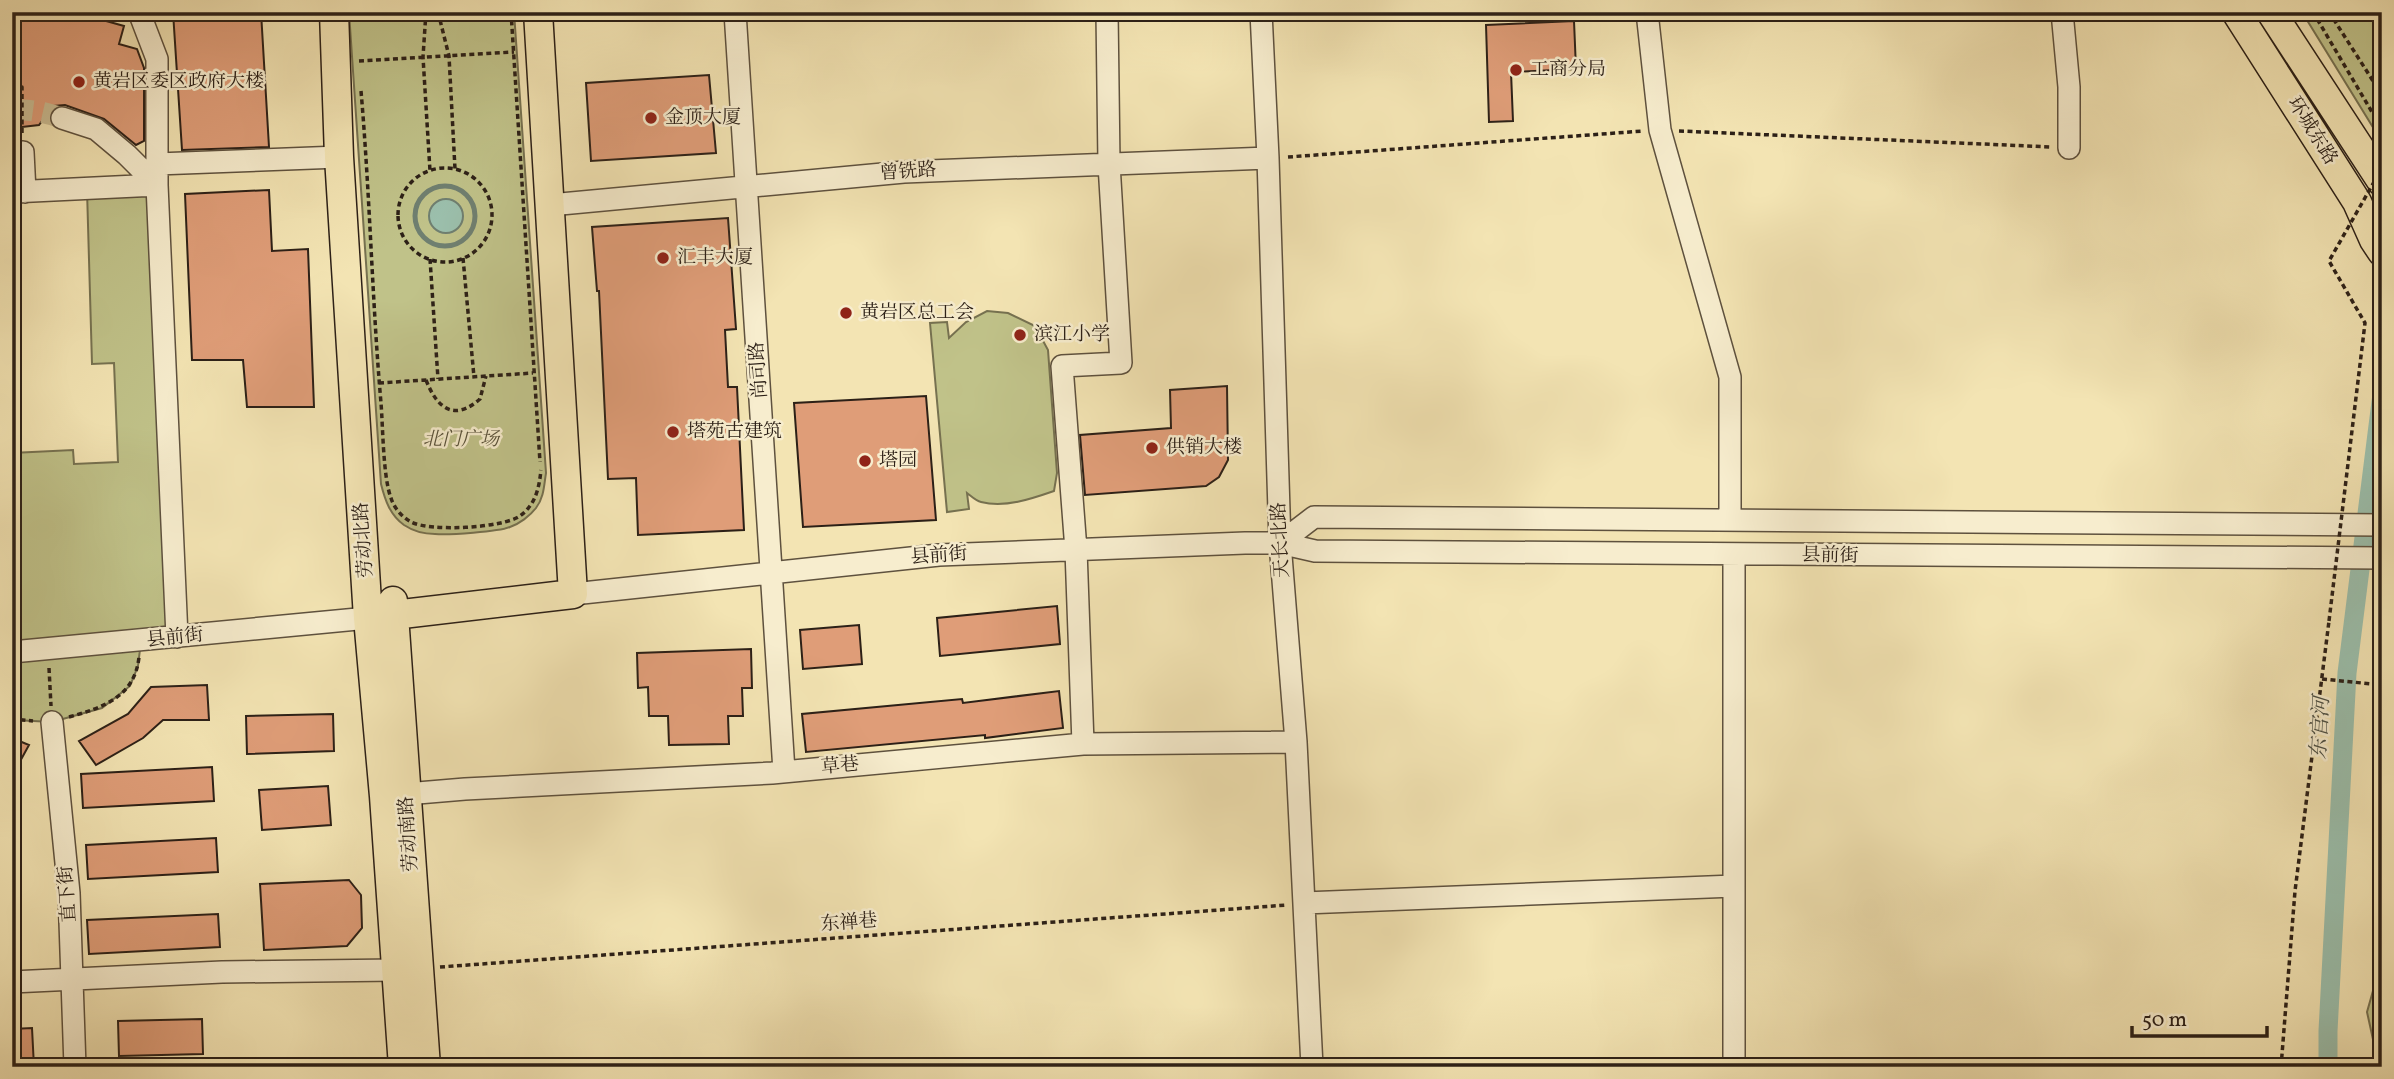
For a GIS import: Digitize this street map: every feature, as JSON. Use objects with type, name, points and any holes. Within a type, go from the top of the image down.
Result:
[{"type":"main road","name":"劳动北路","points":[[334,12],[339,157],[381,610],[407,969],[403,1067]]},
{"type":"main road","points":[[538,12],[550,205],[582,589]]},
{"type":"main road","name":"环城东路","points":[[2236,12],[2357,202],[2382,252]]},
{"type":"main road","name":"环城东路","points":[[2271,12],[2382,182]]},
{"type":"main road","name":"县前街","points":[[381,610],[582,589]]},
{"type":"main road","points":[[407,969],[426,1067]]},
{"type":"street","points":[[139,12],[157,59],[157,174],[177,638]]},
{"type":"street","name":"尚司路","points":[[735,12],[784,771]]},
{"type":"street","points":[[1083,744],[1076,550],[1062,366],[1121,363],[1109,164],[1107,12]]},
{"type":"street","name":"天长北路","points":[[1261,12],[1280,543],[1296,742],[1312,1067]]},
{"type":"street","points":[[1647,12],[1660,130],[1730,377],[1730,520]]},
{"type":"street","points":[[2062,12],[2069,87],[2069,148]]},
{"type":"street","points":[[62,118],[96,129],[127,155],[157,174]]},
{"type":"street","points":[[23,152],[19,192],[157,174],[339,157]]},
{"type":"street","name":"曾铣路","points":[[550,205],[904,172],[1268,158]]},
{"type":"street","name":"县前街","points":[[1280,543],[1314,517],[2382,526]]},
{"type":"street","name":"县前街","points":[[582,589],[939,555],[1280,543],[1315,551],[2382,558]]},
{"type":"street","points":[[1734,555],[1734,1067]]},
{"type":"street","name":"县前街","points":[[12,652],[337,621],[381,610]]},
{"type":"street","name":"直下街","points":[[52,722],[69,893],[75,1067]]},
{"type":"street","name":"草巷","points":[[395,795],[772,773],[1083,744],[1296,742]]},
{"type":"street","points":[[1304,903],[1734,886]]},
{"type":"street","points":[[12,982],[222,972],[407,969]]},
{"type":"path","points":[[426,12],[423,57],[430,171]]},
{"type":"path","points":[[438,12],[449,56],[455,169]]},
{"type":"path","points":[[361,86],[379,383],[390,496],[402,515],[411,522],[436,528],[493,524],[519,517],[531,506],[538,494],[541,470],[511,12]]},
{"type":"path","points":[[2313,12],[2382,130]]},
{"type":"path","points":[[2329,12],[2382,95]]},
{"type":"path","points":[[358,49],[359,61],[514,52]]},
{"type":"path","points":[[12,87],[22,87],[23,152]]},
{"type":"path","points":[[455,169],[469,174],[480,184],[492,211],[491,225],[485,239],[463,258],[449,261],[430,259],[406,242],[399,227],[398,211],[402,195],[411,182],[430,171],[455,169]]},
{"type":"path","points":[[2281,1067],[2295,891],[2365,323],[2329,261],[2382,169]]},
{"type":"path","points":[[463,258],[474,377]]},
{"type":"path","points":[[430,259],[438,379]]},
{"type":"path","points":[[379,383],[533,373]]},
{"type":"path","points":[[426,380],[433,397],[441,406],[453,411],[463,410],[481,399],[486,376]]},
{"type":"path","points":[[47,650],[52,722],[103,708],[130,687],[138,666],[141,641]]},
{"type":"path","points":[[2322,679],[2382,685]]},
{"type":"path","name":"东禅巷","points":[[407,969],[1304,903]]},
{"type":"green space","name":"北门广场","points":[[349,12],[514,12],[546,473],[539,504],[528,517],[510,527],[462,534],[419,532],[399,521],[384,496],[381,484]]},
{"type":"green space","points":[[2302,12],[2382,12],[2382,142]]},
{"type":"green space","points":[[157,185],[177,637],[141,641],[138,666],[130,686],[102,708],[52,722],[14,720],[12,453],[73,450],[74,464],[118,462],[114,363],[92,364],[87,190]]},
{"type":"green space","points":[[987,311],[1008,313],[1035,326],[1048,350],[1057,473],[1054,491],[1027,500],[999,504],[979,501],[967,493],[969,509],[947,512],[930,323],[947,322],[949,338],[966,322]]},
{"type":"green space","points":[[2382,959],[2382,1067],[2379,1067],[2367,1012]]},
{"type":"shaded area","points":[[446,199],[458,204],[463,216],[458,228],[446,233],[434,228],[429,216],[434,204]]},
{"type":"building","name":"黄岩区委区政府大楼","points":[[12,12],[74,12],[124,26],[119,44],[137,49],[144,68],[144,141],[136,145],[104,119],[65,105],[53,106],[39,125],[22,127],[12,123]]},
{"type":"building","points":[[173,12],[261,12],[269,147],[182,150]]},
{"type":"building","name":"工商分局","points":[[1574,21],[1576,69],[1511,72],[1513,121],[1489,122],[1486,25]]},
{"type":"building","name":"金顶大厦","points":[[709,75],[716,153],[591,161],[586,83]]},
{"type":"building","points":[[269,190],[272,251],[308,249],[314,407],[247,407],[243,360],[192,360],[185,194]]},
{"type":"building","name":"塔苑古建筑","points":[[728,218],[736,329],[725,330],[728,387],[737,387],[744,530],[638,535],[636,478],[608,479],[599,291],[592,227]]},
{"type":"building","name":"供销大楼","points":[[1227,386],[1228,460],[1219,477],[1206,486],[1085,495],[1080,435],[1171,428],[1170,390]]},
{"type":"building","name":"塔园","points":[[926,396],[936,520],[803,527],[794,403]]},
{"type":"building","points":[[1057,606],[1060,644],[940,656],[937,618]]},
{"type":"building","points":[[859,625],[862,664],[803,669],[800,630]]},
{"type":"building","points":[[751,649],[752,688],[742,688],[743,716],[728,716],[729,744],[669,745],[668,716],[649,716],[648,687],[638,688],[637,653]]},
{"type":"building","points":[[207,685],[209,720],[163,720],[143,738],[96,765],[79,741],[128,714],[151,687]]},
{"type":"building","points":[[1059,691],[1063,728],[985,738],[985,735],[806,752],[802,714],[962,699],[963,703]]},
{"type":"building","points":[[333,714],[334,751],[247,754],[246,716]]},
{"type":"building","points":[[12,738],[29,745],[12,776]]},
{"type":"building","points":[[212,767],[214,801],[83,808],[81,774]]},
{"type":"building","points":[[328,786],[331,825],[262,830],[259,790]]},
{"type":"building","points":[[216,838],[218,872],[88,879],[86,845]]},
{"type":"building","points":[[349,880],[361,895],[362,928],[347,946],[264,950],[260,884]]},
{"type":"building","points":[[218,914],[220,947],[89,954],[87,920]]},
{"type":"building","points":[[202,1019],[203,1054],[119,1056],[118,1021]]},
{"type":"building","points":[[32,1028],[34,1067],[12,1067],[12,1029]]},
{"type":"waterway","points":[[445,186],[466,195],[475,216],[466,237],[445,246],[424,237],[415,216],[424,195],[445,186]]},
{"type":"waterway","name":"东官河","points":[[2328,1067],[2347,673],[2382,394]]},
{"type":"tunnel","points":[[12,111],[31,111],[62,118]]},
{"type":"place","name":"工商分局","points":[[1516,70]]},
{"type":"place","name":"黄岩区委区政府大楼","points":[[79,82]]},
{"type":"place","name":"金顶大厦","points":[[651,118]]},
{"type":"place","name":"汇丰大厦","points":[[663,258]]},
{"type":"place","name":"黄岩区总工会","points":[[846,313]]},
{"type":"place","name":"滨江小学","points":[[1020,335]]},
{"type":"place","name":"塔苑古建筑","points":[[673,432]]},
{"type":"place","name":"供销大楼","points":[[1152,448]]},
{"type":"place","name":"塔园","points":[[865,461]]}]
